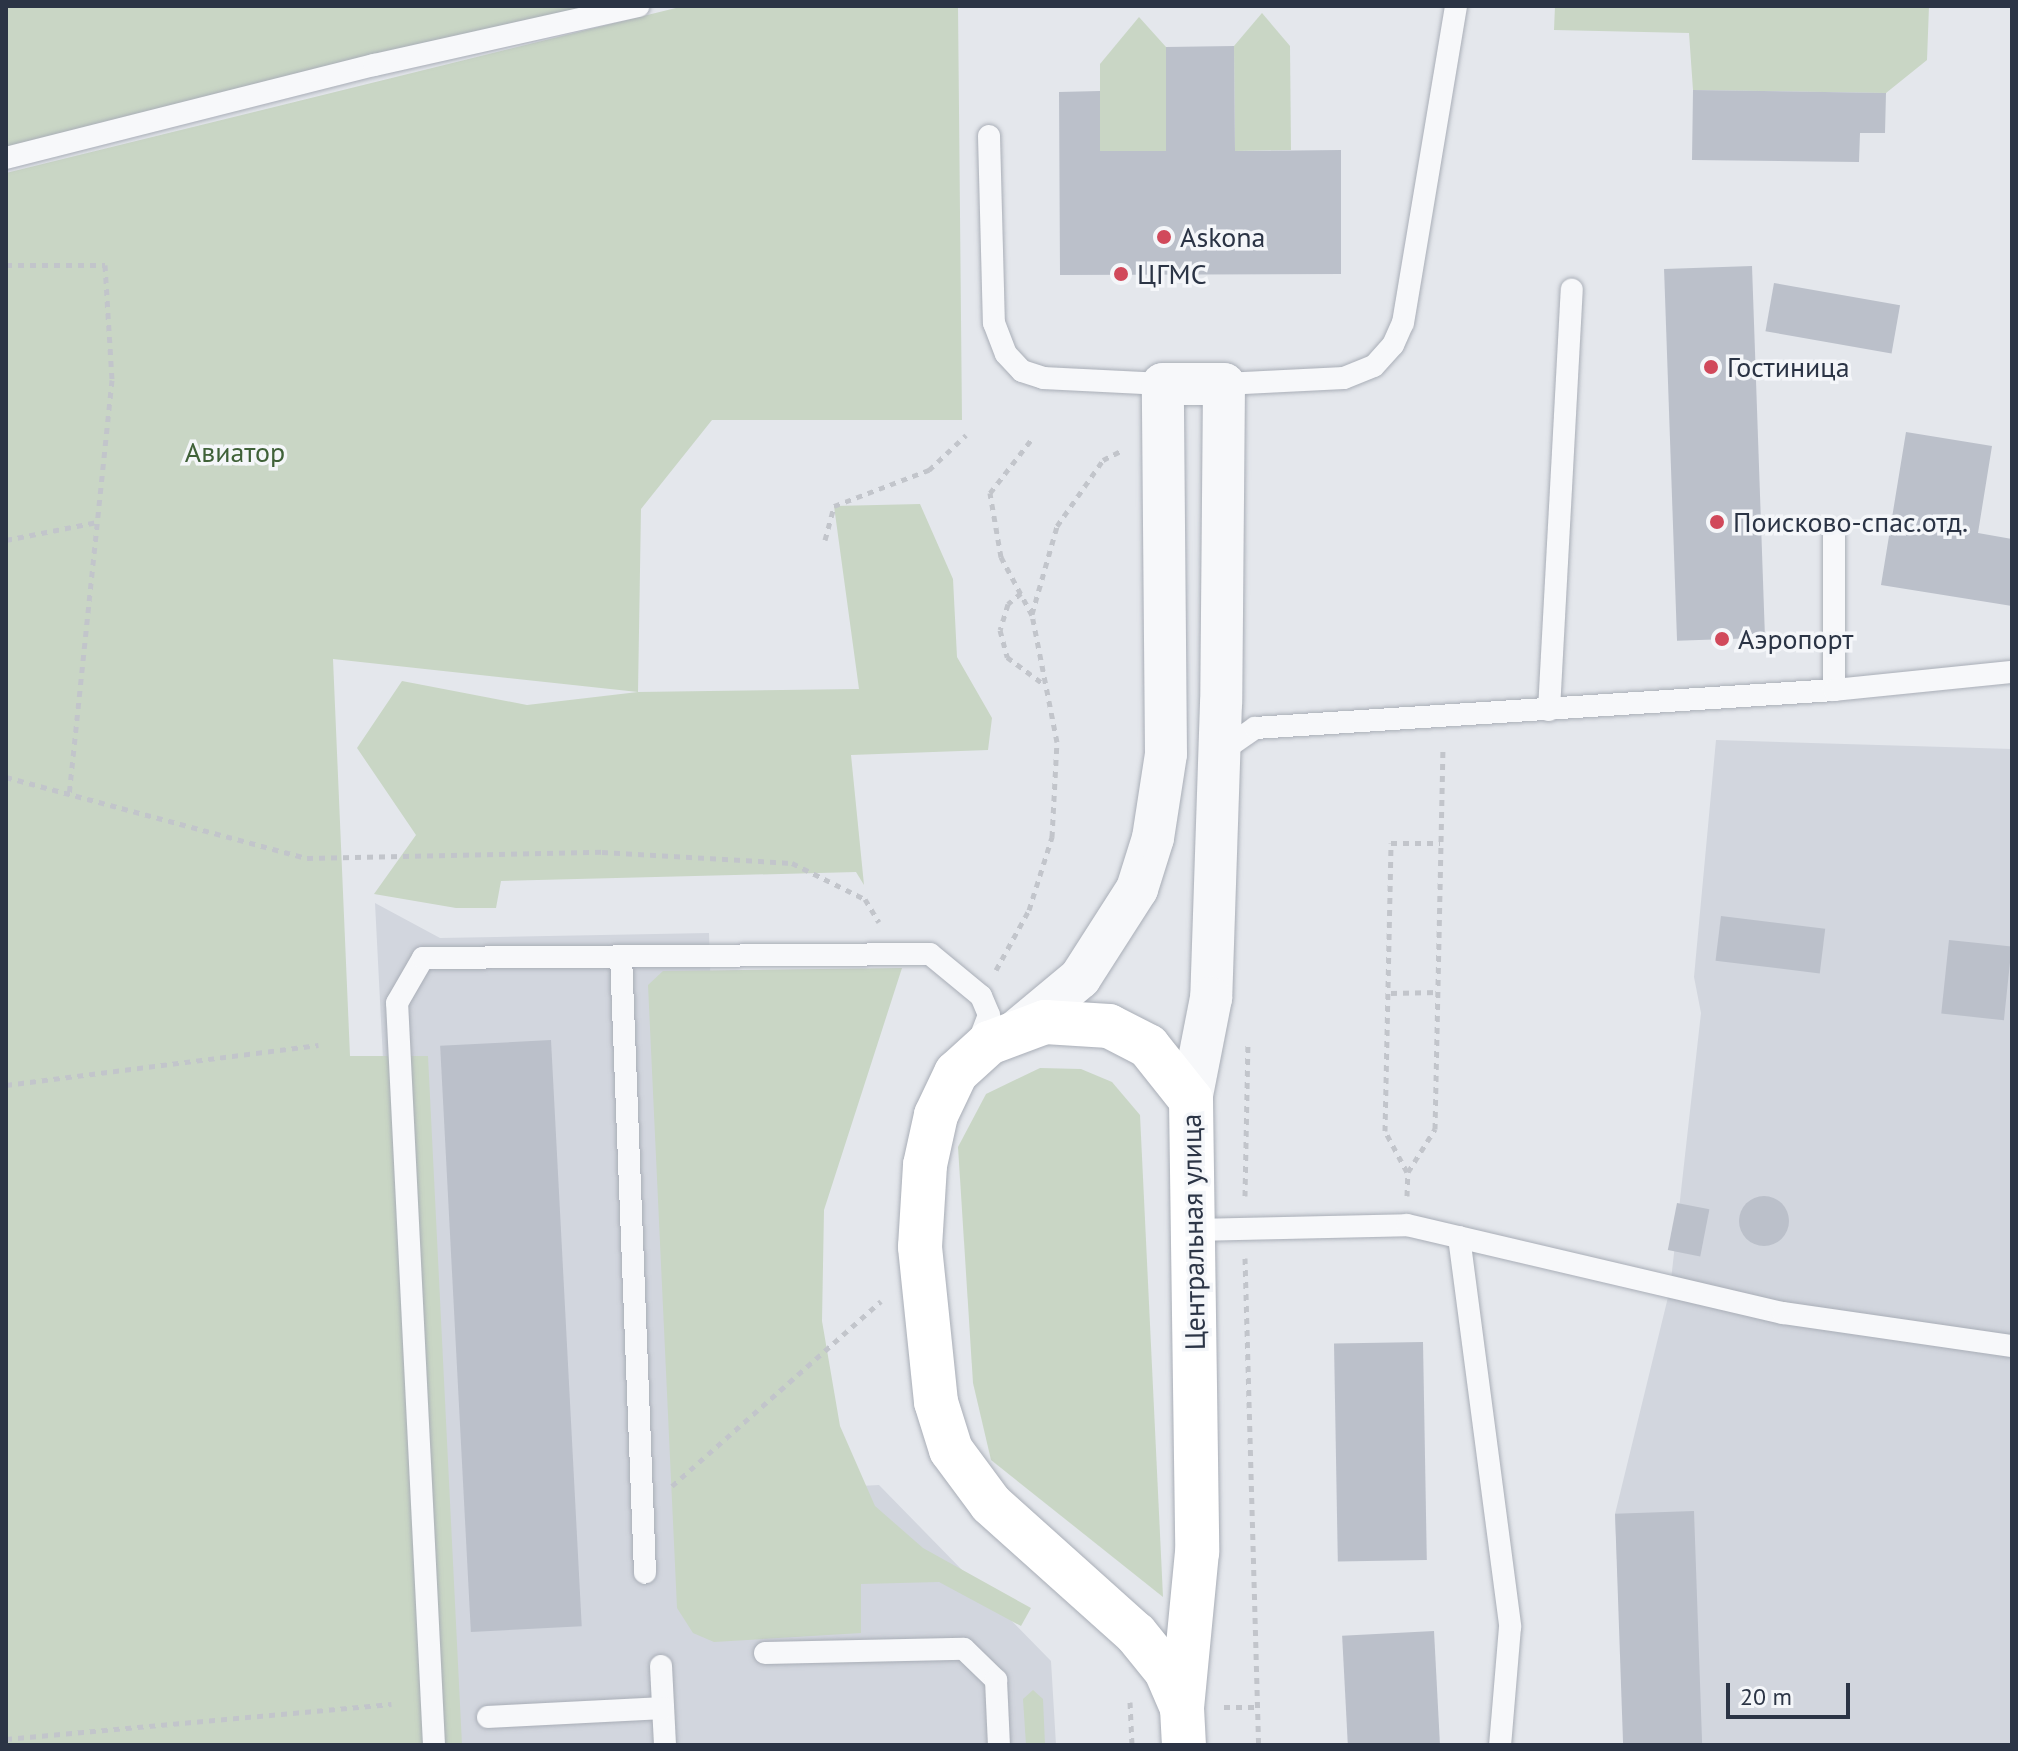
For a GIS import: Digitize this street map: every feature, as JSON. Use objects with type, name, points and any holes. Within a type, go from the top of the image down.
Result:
[{"type":"main road","name":"Центральная улица","points":[[1045,1022],[1109,1026],[1148,1046],[1191,1100],[1197,1552],[1183,1726],[1166,1671],[1136,1634],[991,1504],[951,1450],[931,1371],[920,1247],[928,1153],[936,1115],[956,1073],[989,1043],[1045,1022]]},
{"type":"street","points":[[1014,1033],[1080,978],[1109,940],[1137,889],[1153,838],[1166,754],[1163,384],[1224,384],[1219,753],[1211,998],[1191,1100]]},
{"type":"lane","points":[[6,158],[374,65],[639,6]]},
{"type":"lane","points":[[1224,384],[1344,378],[1374,366],[1393,345],[1403,323],[1456,6]]},
{"type":"lane","points":[[989,136],[994,323],[1006,354],[1022,371],[1043,378],[1163,384]]},
{"type":"lane","points":[[1549,710],[1572,290]]},
{"type":"lane","points":[[1834,536],[1834,690]]},
{"type":"lane","points":[[1219,753],[1255,728],[1834,690],[2012,672]]},
{"type":"lane","points":[[434,1745],[397,1003],[423,958],[930,954],[981,996],[989,1015],[983,1038],[956,1073]]},
{"type":"lane","points":[[621,956],[645,1573]]},
{"type":"lane","points":[[1194,1230],[1407,1225],[1783,1313],[2012,1346]]},
{"type":"lane","points":[[1459,1237],[1510,1627],[1500,1745]]},
{"type":"lane","points":[[765,1653],[964,1649],[996,1680],[999,1745]]},
{"type":"lane","points":[[661,1666],[665,1745]]},
{"type":"lane","points":[[488,1717],[663,1708]]},
{"type":"path","points":[[6,265],[105,265],[112,380],[69,794]]},
{"type":"path","points":[[1032,615],[1057,526],[1103,460],[1165,431]]},
{"type":"path","points":[[825,540],[834,506],[929,470],[966,435]]},
{"type":"path","points":[[981,996],[1029,910],[1052,837],[1057,742],[1032,615],[1001,557],[990,493],[1031,440]]},
{"type":"path","points":[[6,540],[97,522]]},
{"type":"path","points":[[1021,593],[1008,604],[1000,630],[1007,657],[1046,685]]},
{"type":"path","points":[[1408,1172],[1435,1129],[1444,718]]},
{"type":"path","points":[[6,777],[307,858],[602,852],[792,863],[865,899],[898,954]]},
{"type":"path","points":[[1407,1225],[1408,1172],[1385,1131],[1391,993],[1391,843],[1440,843]]},
{"type":"path","points":[[1391,993],[1439,992]]},
{"type":"path","points":[[6,1085],[318,1045]]},
{"type":"path","points":[[643,1512],[881,1301]]},
{"type":"path","points":[[6,1739],[391,1704]]},
{"type":"shaded area","points":[[1716,740],[2012,749],[2012,1745],[1625,1745],[1615,1514],[1670,1289],[1701,1013],[1694,977]]},
{"type":"shaded area","points":[[375,903],[440,938],[709,933],[727,1493],[879,1485],[1051,1661],[1056,1745],[418,1745]]},
{"type":"green space","points":[[6,6],[600,6],[6,150]]},
{"type":"green space","name":"Авиатор","points":[[684,6],[958,6],[962,420],[712,420],[641,509],[638,692],[333,659],[350,1056],[428,1056],[462,1745],[6,1745],[6,173]]},
{"type":"green space","points":[[1555,6],[1929,6],[1927,60],[1886,93],[1693,90],[1689,33],[1554,30]]},
{"type":"green space","points":[[1262,13],[1290,46],[1291,150],[1235,151],[1234,46]]},
{"type":"green space","points":[[1139,17],[1166,47],[1166,151],[1100,151],[1100,64]]},
{"type":"green space","points":[[920,504],[953,579],[957,657],[992,718],[988,750],[851,755],[864,885],[856,872],[501,881],[496,908],[456,908],[374,894],[416,835],[357,748],[402,681],[527,705],[638,692],[859,689],[834,506]]},
{"type":"green space","points":[[902,968],[824,1210],[822,1321],[840,1426],[875,1506],[923,1548],[1031,1608],[1021,1626],[939,1582],[861,1584],[861,1633],[714,1642],[693,1633],[677,1608],[648,985],[663,971]]},
{"type":"green space","points":[[1040,1068],[1081,1069],[1112,1082],[1140,1115],[1163,1597],[991,1460],[973,1383],[958,1147],[986,1094]]},
{"type":"green space","points":[[1033,1690],[1043,1699],[1045,1745],[1026,1745],[1023,1699]]},
{"type":"building","points":[[1234,46],[1235,151],[1341,150],[1341,274],[1060,275],[1059,92],[1100,91],[1100,151],[1166,151],[1166,47]]},
{"type":"building","points":[[1693,90],[1886,93],[1885,133],[1860,133],[1859,162],[1692,160]]},
{"type":"building","name":"Гостиница","points":[[1752,266],[1765,638],[1677,641],[1664,269]]},
{"type":"building","points":[[1774,283],[1900,305],[1892,353],[1765,331]]},
{"type":"building","points":[[1906,432],[1992,446],[1978,533],[2012,539],[2012,606],[1881,585]]},
{"type":"building","points":[[1721,916],[1825,929],[1820,973],[1716,961]]},
{"type":"building","points":[[1949,940],[2012,947],[2004,1020],[1941,1014]]},
{"type":"building","points":[[551,1040],[582,1626],[471,1632],[440,1046]]},
{"type":"building","points":[[1764,1196],[1782,1203],[1789,1221],[1782,1239],[1764,1246],[1746,1239],[1739,1221],[1746,1203]]},
{"type":"building","points":[[1677,1203],[1709,1209],[1700,1256],[1668,1250]]},
{"type":"building","points":[[1423,1342],[1427,1560],[1338,1562],[1334,1344]]},
{"type":"building","points":[[1694,1511],[1702,1745],[1623,1745],[1615,1514]]},
{"type":"building","points":[[1434,1631],[1440,1745],[1348,1745],[1342,1636]]},
{"type":"place","name":"Askona","points":[[1164,237]]},
{"type":"place","name":"ЦГМС","points":[[1121,274]]},
{"type":"place","name":"Гостиница","points":[[1711,367]]},
{"type":"place","name":"Поисково-спас.отд.","points":[[1717,522]]},
{"type":"place","name":"Аэропорт","points":[[1722,639]]}]
